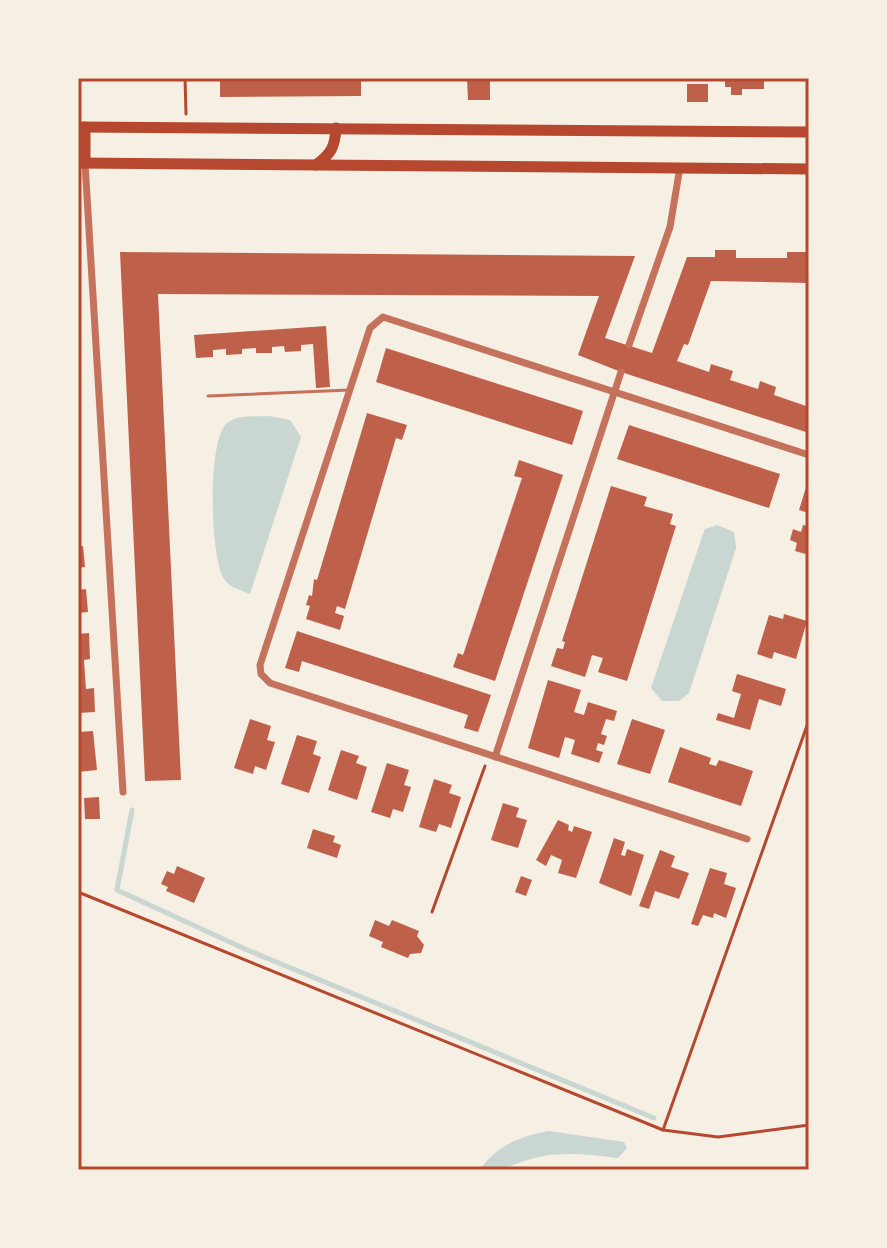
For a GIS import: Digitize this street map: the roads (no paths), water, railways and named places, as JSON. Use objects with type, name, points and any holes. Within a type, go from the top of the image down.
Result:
[{"type":"main road","points":[[809,132],[81,127],[81,163],[809,169]]},
{"type":"main road","points":[[315,165],[327,157],[335,144],[336,128]]},
{"type":"street","points":[[81,163],[123,792]]},
{"type":"street","points":[[629,345],[670,227],[680,167]]},
{"type":"street","points":[[747,839],[270,683],[261,674],[264,652],[370,328],[383,317],[809,455]]},
{"type":"street","points":[[492,756],[621,372]]},
{"type":"lane","points":[[208,396],[350,390]]},
{"type":"waterway","points":[[132,810],[117,890],[245,949],[654,1118]]}]
